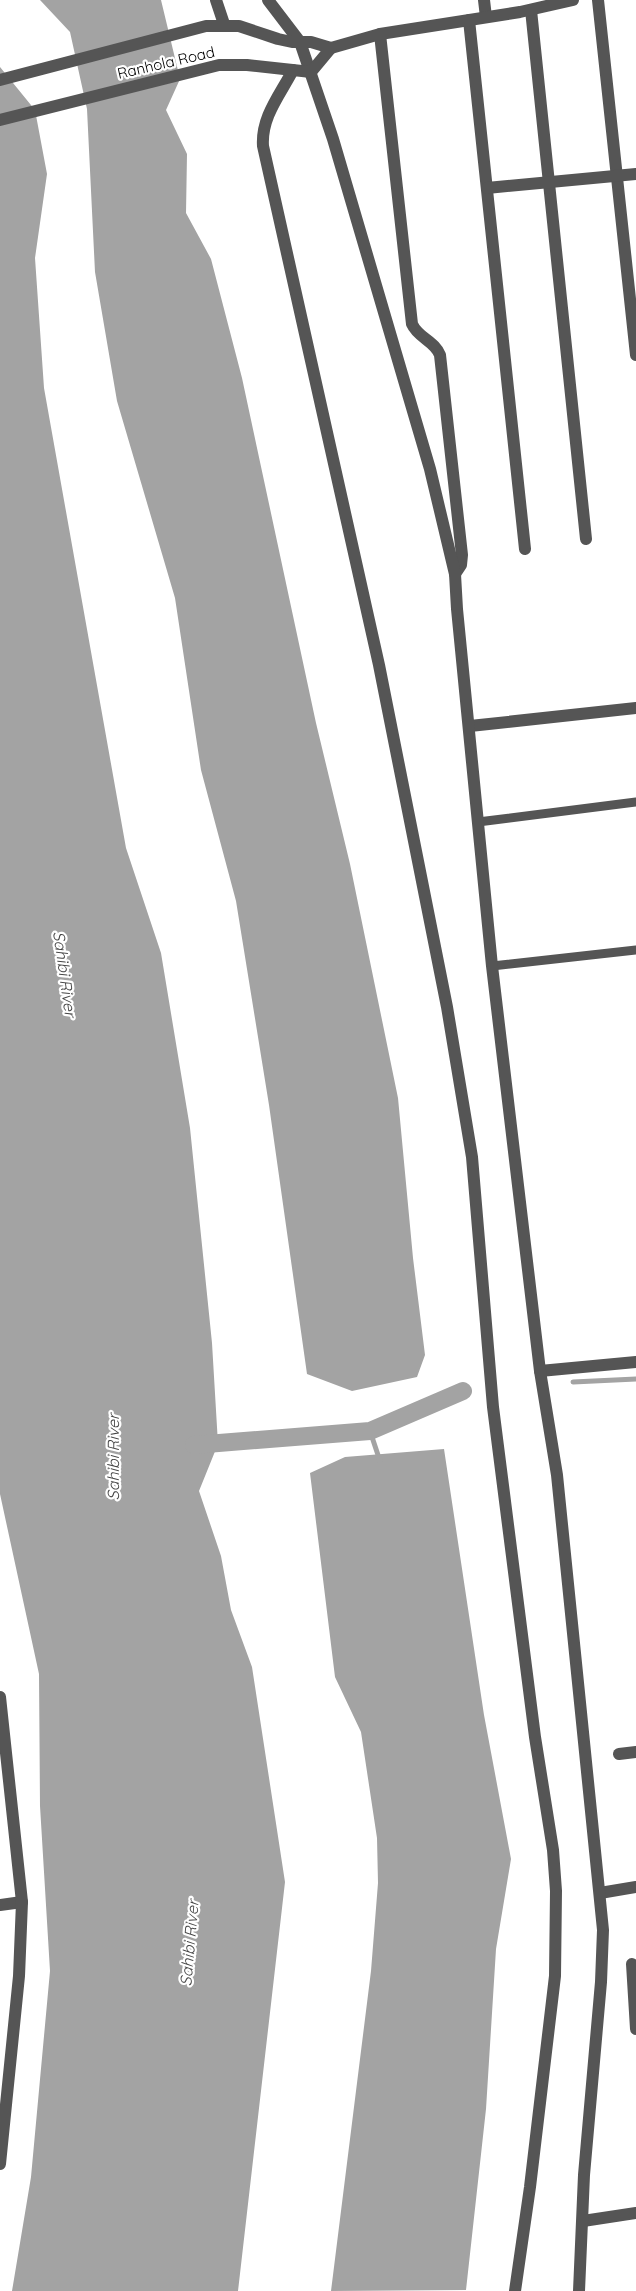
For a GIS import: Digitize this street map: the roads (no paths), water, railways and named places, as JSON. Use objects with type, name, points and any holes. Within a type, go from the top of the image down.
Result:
[{"type":"street","points":[[216,0],[224,24]]},
{"type":"street","points":[[268,0],[300,42],[333,139],[430,469],[455,574],[492,966],[540,1371],[557,1475],[600,1893],[603,1956],[586,2152],[579,2291]]},
{"type":"street","points":[[484,0],[486,18]]},
{"type":"street","name":"Ranhola Road","points":[[0,80],[206,26],[224,24],[239,26],[278,39],[311,42],[331,48],[380,34],[486,18],[573,0]]},
{"type":"street","points":[[598,0],[636,355]]},
{"type":"street","points":[[531,10],[586,539]]},
{"type":"street","points":[[469,20],[525,549]]},
{"type":"street","points":[[380,34],[412,324],[417,334],[437,348],[440,355],[462,555],[461,565],[455,574]]},
{"type":"street","points":[[311,72],[331,48]]},
{"type":"street","name":"Ranhola Road","points":[[0,120],[219,65],[247,65],[311,72]]},
{"type":"street","points":[[292,70],[271,108],[265,124],[263,139],[378,665],[455,1054],[472,1157],[493,1407],[535,1737],[553,1850],[557,1929],[555,1976],[515,2291]]},
{"type":"street","points":[[487,188],[636,174]]},
{"type":"street","points":[[470,726],[636,708]]},
{"type":"street","points":[[540,1371],[636,1362]]},
{"type":"street","points":[[0,1697],[22,1902],[19,1976],[0,2164]]},
{"type":"street","points":[[619,1754],[636,1752]]},
{"type":"street","points":[[600,1893],[636,1887]]},
{"type":"street","points":[[0,1905],[22,1902]]},
{"type":"street","points":[[632,1964],[636,2029]]},
{"type":"street","points":[[583,2221],[636,2213]]},
{"type":"lane","points":[[478,822],[636,802]]},
{"type":"lane","points":[[492,966],[636,950]]},
{"type":"water","points":[[40,0],[161,0],[180,79],[166,110],[187,154],[186,213],[211,259],[242,378],[316,723],[350,864],[398,1098],[425,1355],[417,1377],[352,1391],[307,1374],[269,1105],[236,901],[201,770],[175,598],[117,401],[95,272],[87,109],[70,32]]},
{"type":"water","name":"Sahibi River","points":[[0,67],[35,110],[47,174],[35,258],[44,388],[126,848],[161,953],[190,1128],[212,1343],[218,1444],[199,1491],[221,1556],[231,1610],[252,1667],[285,1882],[238,2291],[12,2291],[31,2177],[50,1971],[40,1806],[39,1674],[0,1494]]},
{"type":"water","points":[[444,1449],[484,1715],[511,1859],[496,1949],[486,2109],[466,2290],[331,2291],[371,1971],[378,1883],[377,1838],[361,1732],[335,1677],[310,1473],[345,1457]]},
{"type":"waterway","points":[[573,1382],[636,1379]]},
{"type":"waterway","points":[[194,1445],[370,1431],[463,1391]]},
{"type":"waterway","points":[[370,1431],[380,1461]]}]
